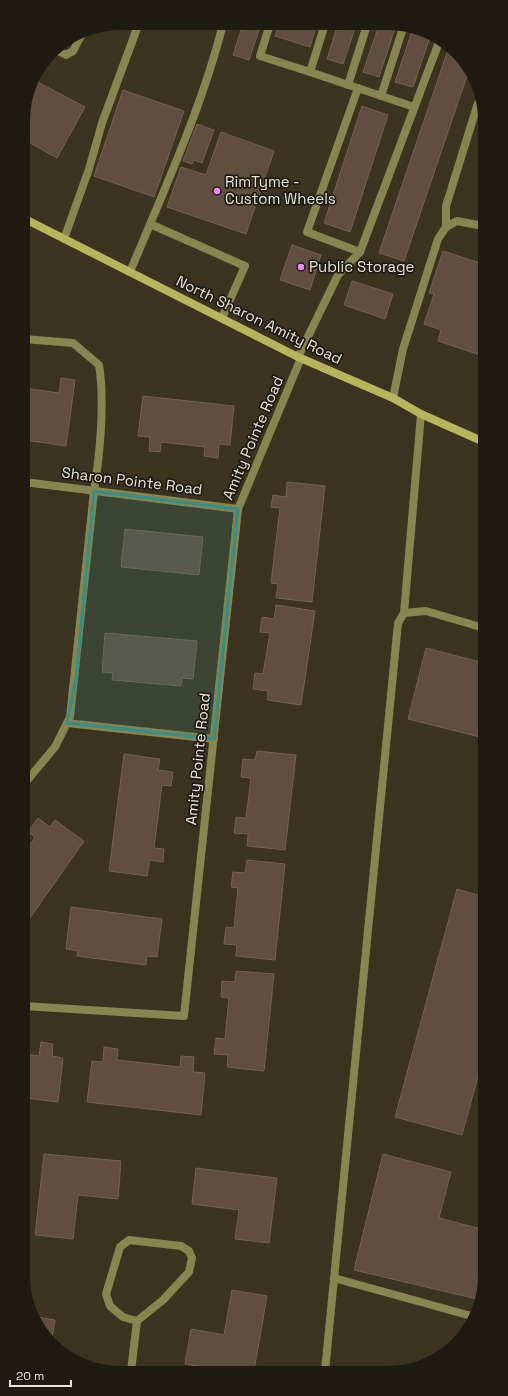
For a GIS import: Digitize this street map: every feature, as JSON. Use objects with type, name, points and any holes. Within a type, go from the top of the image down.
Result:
[{"type":"main road","name":"North Sharon Amity Road","points":[[30,222],[300,357],[393,398],[421,414],[478,439]]},
{"type":"street","points":[[64,239],[89,168],[102,122],[136,30]]},
{"type":"street","points":[[130,272],[192,118],[222,30]]},
{"type":"street","points":[[268,30],[260,56],[414,107]]},
{"type":"street","points":[[310,72],[324,30]]},
{"type":"street","points":[[348,85],[365,30]]},
{"type":"street","points":[[381,96],[402,31]]},
{"type":"street","points":[[61,52],[66,55],[73,51],[79,40]]},
{"type":"street","points":[[358,88],[307,232],[360,252],[438,45]]},
{"type":"street","points":[[446,227],[446,206],[477,107]]},
{"type":"street","points":[[393,398],[403,348],[438,238],[446,227],[457,221],[478,225]]},
{"type":"street","points":[[150,224],[244,266],[222,318]]},
{"type":"street","name":"Amity Pointe Road","points":[[30,1006],[184,1016],[238,509],[300,357],[338,275],[360,252]]},
{"type":"street","points":[[30,339],[73,342],[99,365],[101,380],[99,460],[94,491],[76,678],[70,717],[54,747],[30,777]]},
{"type":"street","points":[[325,1366],[398,623],[404,613],[421,414]]},
{"type":"street","name":"Sharon Pointe Road","points":[[30,483],[238,509]]},
{"type":"street","points":[[404,613],[426,611],[478,626]]},
{"type":"street","points":[[67,723],[214,739]]},
{"type":"street","points":[[132,1366],[137,1321],[163,1300],[189,1272],[192,1258],[189,1251],[181,1246],[129,1240],[120,1247],[106,1294],[110,1306],[123,1316],[137,1321]]},
{"type":"street","points":[[334,1278],[469,1315]]},
{"type":"highlighted area","points":[[94,491],[238,509],[214,739],[67,723],[76,678]]},
{"type":"building","points":[[241,30],[259,30],[249,60],[233,55]]},
{"type":"building","points":[[277,30],[315,30],[310,47],[275,36]]},
{"type":"building","points":[[336,30],[354,30],[343,64],[327,59]]},
{"type":"building","points":[[377,30],[394,30],[379,77],[363,72]]},
{"type":"building","points":[[411,33],[429,40],[413,87],[395,82]]},
{"type":"building","points":[[447,52],[452,56],[467,76],[404,261],[379,253]]},
{"type":"building","points":[[38,82],[85,107],[57,158],[30,143],[30,114],[33,96]]},
{"type":"building","points":[[123,90],[184,111],[154,197],[94,176]]},
{"type":"building","points":[[362,106],[388,115],[350,232],[324,223]]},
{"type":"building","points":[[197,124],[214,130],[202,163],[194,160],[192,164],[183,161]]},
{"type":"building","name":"RimTyme - Custom Wheels","points":[[221,132],[274,151],[246,234],[167,207],[181,167],[206,175]]},
{"type":"building","name":"Public Storage","points":[[292,245],[321,255],[310,290],[280,280]]},
{"type":"building","points":[[443,251],[478,262],[478,354],[438,341],[441,330],[424,324],[434,294],[429,293]]},
{"type":"building","points":[[352,281],[393,294],[385,319],[344,305]]},
{"type":"building","points":[[61,378],[75,380],[66,446],[30,441],[30,389],[59,393]]},
{"type":"building","points":[[143,396],[234,406],[230,445],[219,444],[218,458],[204,456],[205,447],[161,442],[160,452],[149,451],[150,437],[138,436]]},
{"type":"building","points":[[287,482],[325,486],[312,602],[276,598],[278,584],[271,583],[280,508],[271,507],[273,495],[286,497]]},
{"type":"building","points":[[125,529],[203,537],[199,575],[121,567]]},
{"type":"building","points":[[276,605],[315,611],[301,705],[267,700],[268,691],[253,689],[255,673],[263,674],[270,633],[260,632],[262,617],[274,619]]},
{"type":"building","points":[[105,633],[197,641],[193,679],[182,678],[181,686],[112,680],[113,673],[102,672]]},
{"type":"building","points":[[426,648],[478,661],[478,736],[408,719]]},
{"type":"building","points":[[257,751],[296,755],[285,850],[247,846],[248,834],[234,833],[236,817],[246,818],[251,778],[241,777],[243,759],[255,760]]},
{"type":"building","points":[[124,754],[160,759],[158,770],[173,772],[171,786],[162,785],[154,848],[164,849],[163,862],[150,860],[147,876],[109,871]]},
{"type":"building","points":[[38,818],[50,827],[55,820],[84,841],[30,918],[30,844],[35,837],[30,833],[30,829]]},
{"type":"building","points":[[247,860],[285,864],[275,960],[236,956],[237,945],[224,944],[226,927],[234,928],[238,888],[231,887],[233,872],[245,873]]},
{"type":"building","points":[[457,889],[478,895],[478,1076],[462,1135],[395,1117]]},
{"type":"building","points":[[71,907],[162,919],[157,957],[147,956],[146,965],[77,956],[78,951],[66,949]]},
{"type":"building","points":[[236,971],[274,974],[264,1071],[227,1067],[228,1055],[214,1054],[216,1038],[225,1039],[229,998],[221,997],[222,981],[235,982]]},
{"type":"building","points":[[41,1042],[53,1044],[52,1056],[63,1058],[58,1102],[30,1099],[30,1055],[39,1056]]},
{"type":"building","points":[[104,1047],[118,1049],[117,1060],[180,1067],[181,1056],[194,1057],[193,1072],[205,1073],[201,1115],[87,1102],[92,1061],[103,1062]]},
{"type":"building","points":[[44,1154],[121,1161],[118,1199],[78,1195],[73,1239],[35,1235]]},
{"type":"building","points":[[383,1154],[451,1172],[439,1218],[478,1228],[478,1282],[475,1299],[354,1270]]},
{"type":"building","points":[[196,1168],[277,1178],[269,1243],[235,1239],[239,1210],[192,1204]]},
{"type":"building","points":[[232,1290],[267,1296],[255,1366],[197,1366],[185,1364],[191,1329],[224,1335]]},
{"type":"building","points":[[40,1317],[55,1320],[53,1336]]},
{"type":"place","name":"RimTyme - Custom Wheels","points":[[217,191]]},
{"type":"place","name":"Public Storage","points":[[301,267]]}]
